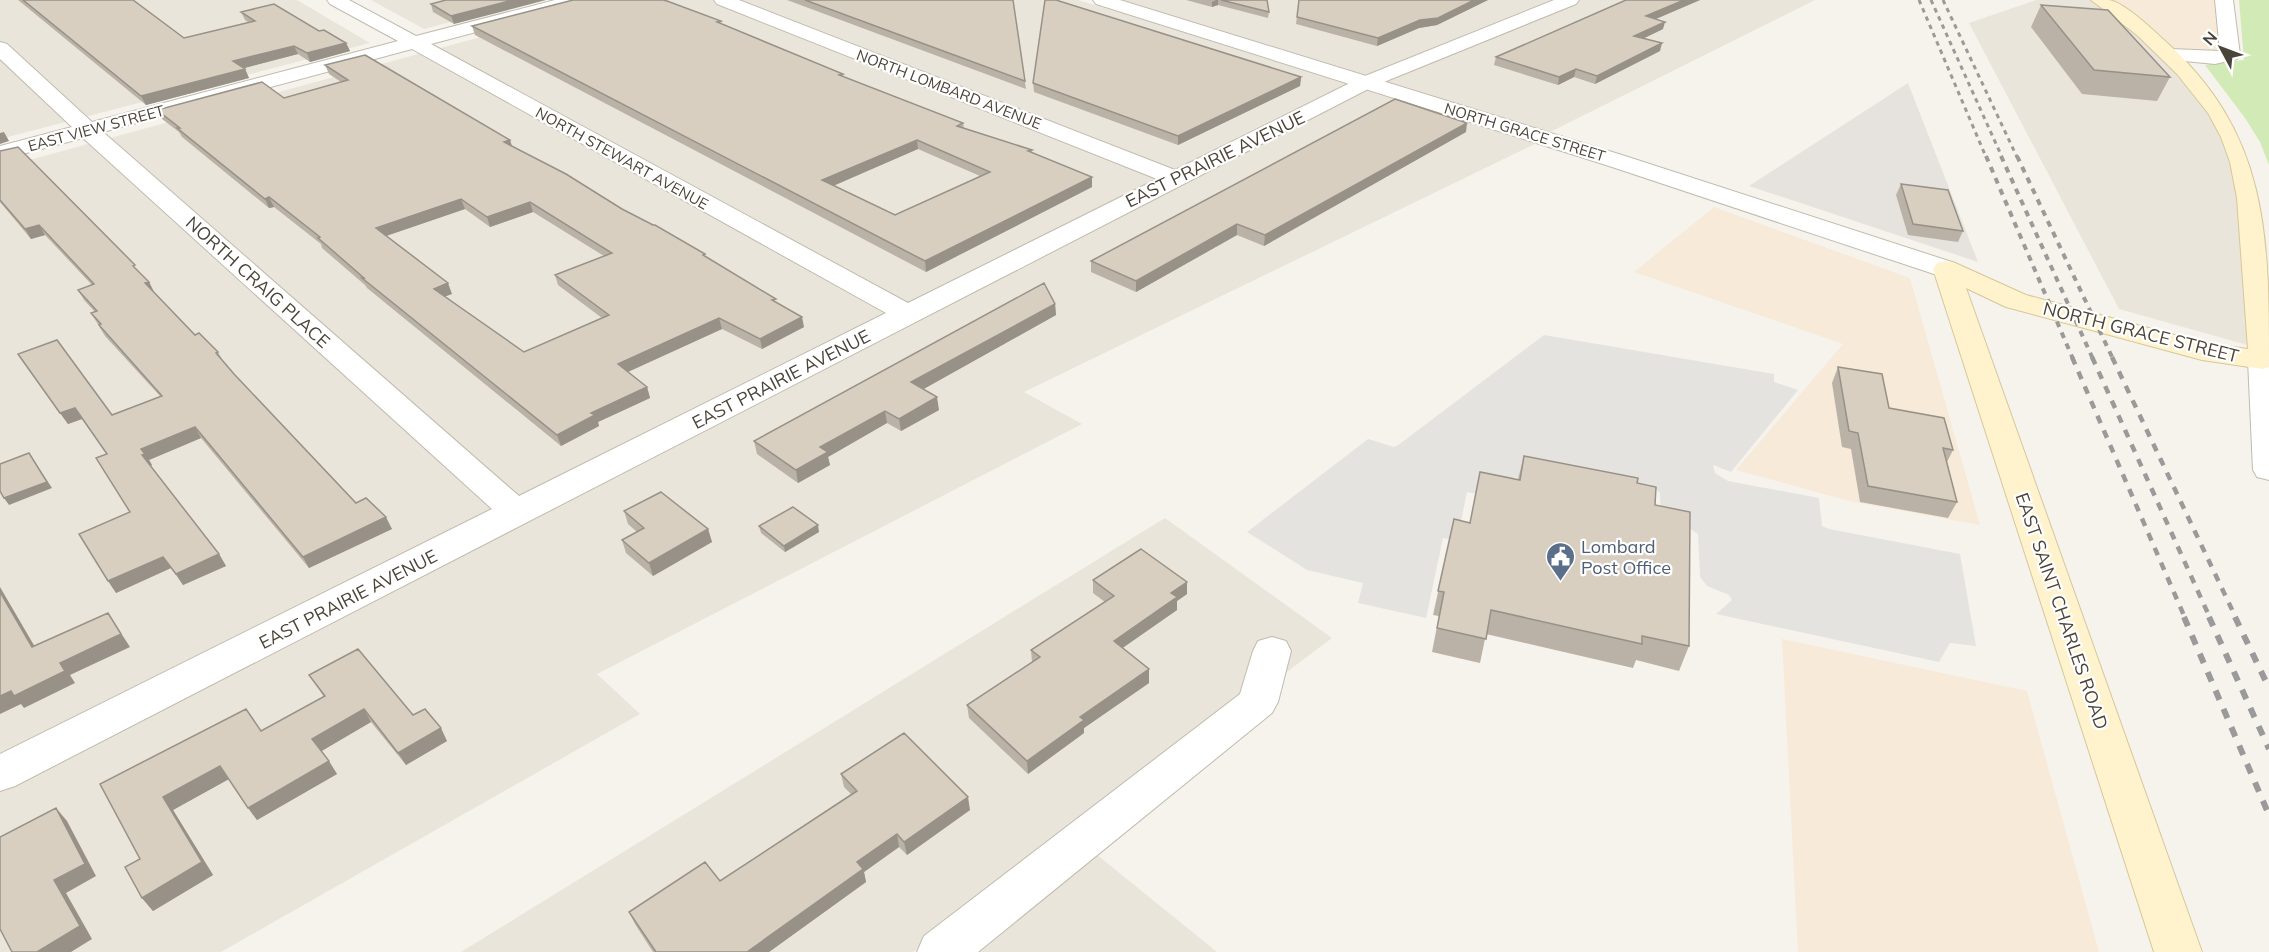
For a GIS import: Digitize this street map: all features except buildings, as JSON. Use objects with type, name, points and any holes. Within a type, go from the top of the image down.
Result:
[{"type":"main road","points":[[2100,0],[2144,31],[2171,55],[2229,130],[2241,162],[2249,205],[2266,361]]},
{"type":"main road","name":"NORTH GRACE STREET","points":[[1946,269],[2016,301],[2202,351],[2266,361]]},
{"type":"main road","name":"EAST SAINT CHARLES ROAD","points":[[1946,269],[2178,952]]},
{"type":"street","name":"NORTH STEWART AVENUE","points":[[336,0],[909,314]]},
{"type":"street","name":"EAST VIEW STREET","points":[[0,153],[576,0]]},
{"type":"street","name":"NORTH LOMBARD AVENUE","points":[[723,0],[1175,178]]},
{"type":"street","name":"NORTH GRACE STREET","points":[[1102,0],[1614,160],[1946,269]]},
{"type":"street","name":"EAST PRAIRIE AVENUE","points":[[0,774],[518,514],[1367,82],[1570,0]]},
{"type":"street","points":[[2171,55],[2215,58],[2230,55],[2224,0]]},
{"type":"street","name":"NORTH CRAIG PLACE","points":[[0,48],[88,130],[518,514]]},
{"type":"street","points":[[2266,361],[2269,471]]},
{"type":"street","points":[[941,952],[1258,702],[1272,651]]},
{"type":"shaded area","points":[[0,0],[297,0],[370,43],[0,139]]},
{"type":"shaded area","points":[[371,0],[534,0],[424,29]]},
{"type":"shaded area","points":[[616,0],[1078,0],[1543,140],[1024,392],[1082,424],[597,674],[640,714],[221,952],[0,952],[0,168]]},
{"type":"shaded area","points":[[1118,0],[1815,0],[1548,133]]},
{"type":"shaded area","points":[[2036,0],[2093,0],[2163,55],[2215,120],[2235,164],[2251,346],[2119,309],[1969,23]]},
{"type":"shaded area","points":[[2107,0],[2221,0],[2224,52],[2174,53]]},
{"type":"shaded area","points":[[1908,83],[1978,262],[1749,186]]},
{"type":"shaded area","points":[[1714,207],[1910,278],[1980,525],[1849,501],[1736,470],[1843,344],[1634,272]]},
{"type":"shaded area","points":[[1544,335],[1774,374],[1774,382],[1798,390],[1731,472],[1713,465],[1715,473],[1728,481],[1819,498],[1822,526],[1829,529],[1960,554],[1976,646],[1950,643],[1939,662],[1716,614],[1732,600],[1729,595],[1707,586],[1700,577],[1698,534],[1692,530],[1661,523],[1660,493],[1651,485],[1623,480],[1623,498],[1514,477],[1511,500],[1467,492],[1457,540],[1443,538],[1426,618],[1358,603],[1363,583],[1307,570],[1247,532],[1368,439],[1394,447],[1401,443]]},
{"type":"shaded area","points":[[1165,518],[1332,638],[913,952],[461,952]]},
{"type":"shaded area","points":[[1782,639],[2027,691],[2099,952],[1798,952]]},
{"type":"shaded area","points":[[1096,854],[1217,952],[969,952]]},
{"type":"green space","points":[[2239,0],[2269,0],[2269,165],[2260,142],[2245,118],[2205,65],[2244,60]]},
{"type":"railway","points":[[1919,0],[1986,157]]},
{"type":"railway","points":[[1931,0],[2002,157]]},
{"type":"railway","points":[[1943,0],[2017,157]]},
{"type":"railway","points":[[1986,156],[2073,359]]},
{"type":"railway","points":[[2001,156],[2093,359]]},
{"type":"railway","points":[[2017,156],[2113,359]]},
{"type":"railway","points":[[2072,357],[2185,618]]},
{"type":"railway","points":[[2092,357],[2210,618]]},
{"type":"railway","points":[[2112,357],[2236,618]]},
{"type":"railway","points":[[2184,617],[2269,815]]},
{"type":"railway","points":[[2209,617],[2269,749]]},
{"type":"railway","points":[[2235,617],[2269,688]]},
{"type":"place","name":"Lombard Post Office","points":[[1560,582]]}]
